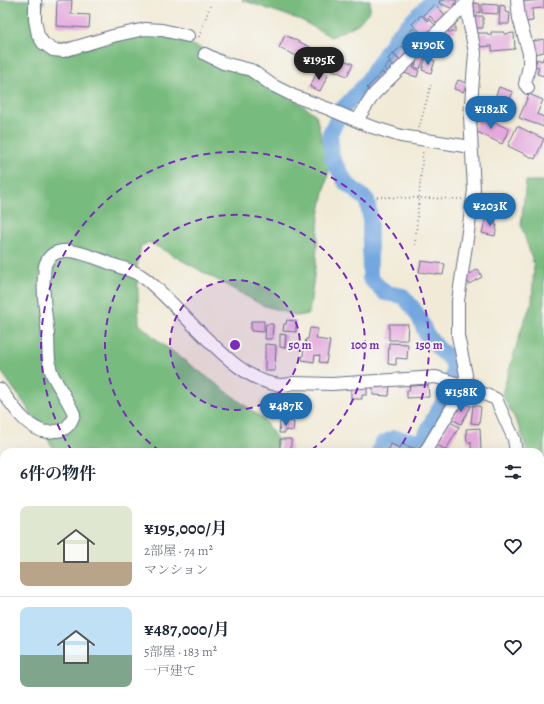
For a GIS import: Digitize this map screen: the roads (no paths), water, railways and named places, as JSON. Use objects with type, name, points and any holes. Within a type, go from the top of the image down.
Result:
[{"type":"street","points":[[35,0],[35,20],[38,35],[43,43],[53,50],[63,51],[113,36],[144,29],[162,30],[194,36]]},
{"type":"street","points":[[517,0],[519,18],[529,53],[529,66],[525,84],[528,88]]},
{"type":"street","points":[[357,120],[374,94],[467,2]]},
{"type":"street","points":[[427,448],[466,375],[458,336],[458,301],[474,190],[470,116],[475,53],[467,2]]},
{"type":"street","points":[[205,54],[224,63],[251,70],[272,85],[294,96],[370,126],[401,136],[471,147]]},
{"type":"street","points":[[0,389],[30,425],[44,432],[59,431],[68,426],[72,421],[74,414],[52,373],[48,356],[48,338],[43,282],[46,263],[52,254],[67,251],[80,252],[139,275],[152,285],[224,355],[256,379],[272,385],[287,385],[293,383],[332,384],[436,377],[462,385],[496,399],[514,439],[515,448]]},
{"type":"waterway","points":[[380,448],[382,444],[394,438],[422,442],[451,389],[454,368],[451,359],[440,350],[426,334],[420,319],[403,296],[385,293],[370,278],[370,217],[367,200],[346,183],[332,158],[330,133],[344,107],[364,86],[397,36],[433,0]]}]
